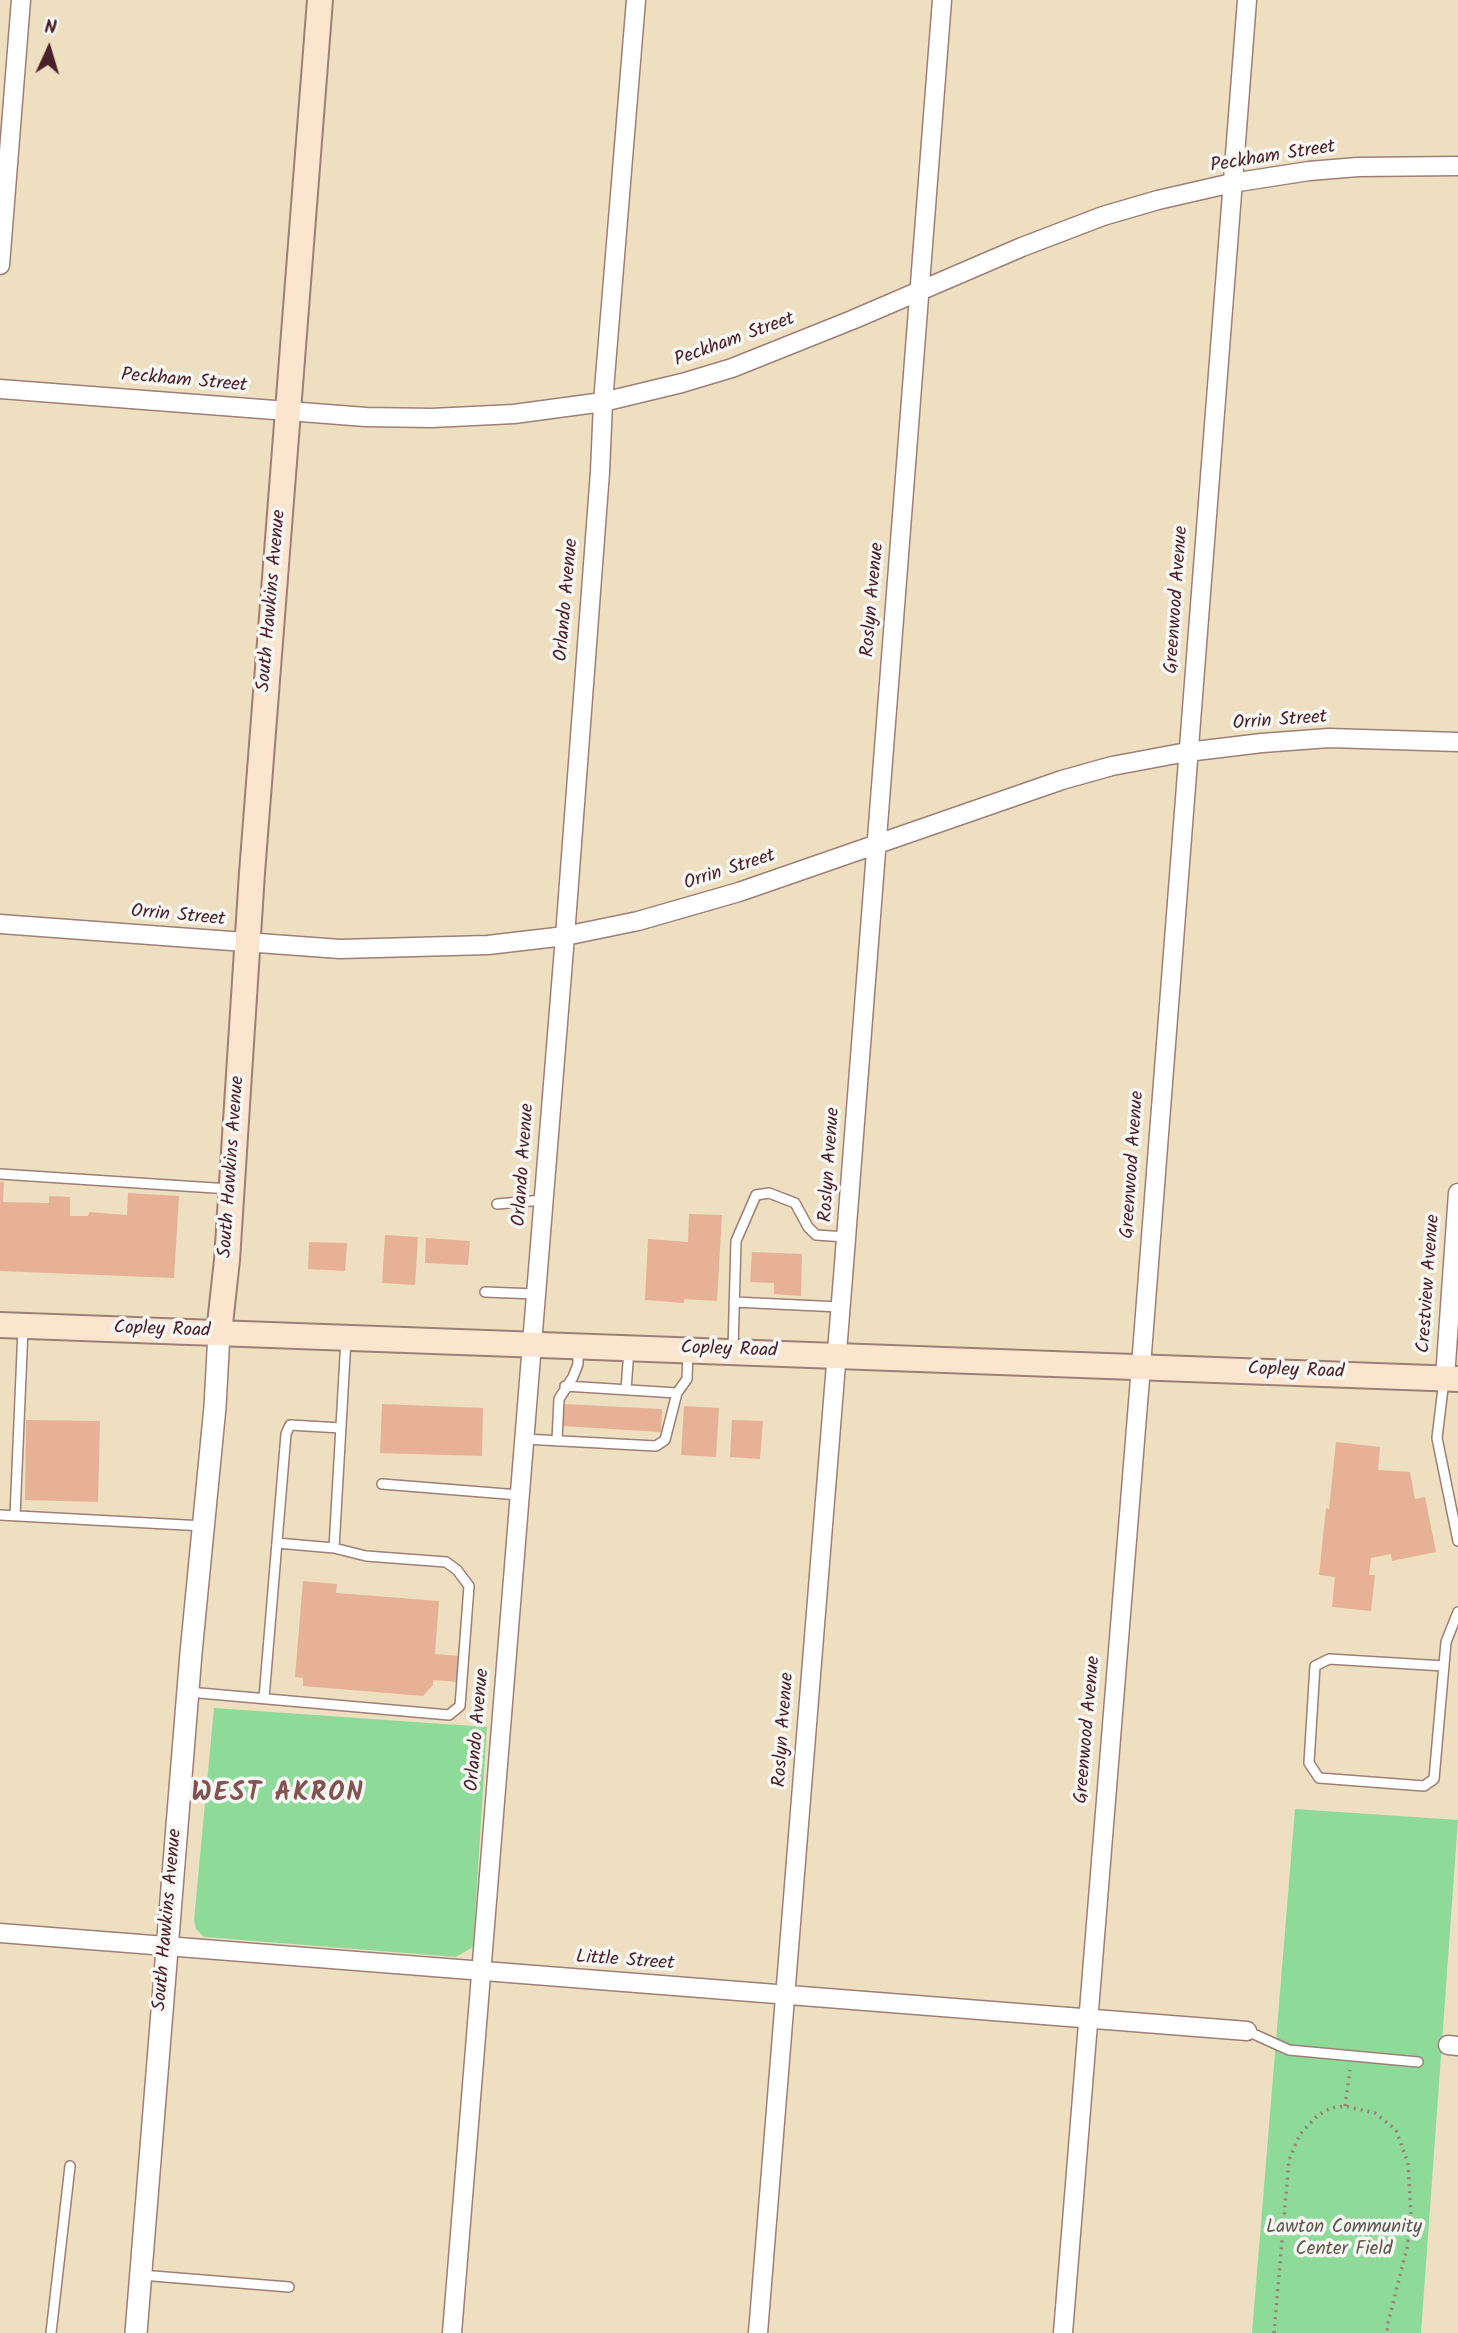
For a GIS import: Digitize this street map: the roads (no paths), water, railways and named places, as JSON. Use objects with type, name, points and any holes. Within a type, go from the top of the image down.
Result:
[{"type":"main road","name":"South Hawkins Avenue","points":[[219,1333],[227,1260],[248,944],[320,0]]},
{"type":"main road","name":"Copley Road","points":[[12,1325],[1451,1379]]},
{"type":"street","points":[[0,265],[21,0]]},
{"type":"street","name":"Orlando Avenue","points":[[452,2333],[565,936],[603,402],[636,0]]},
{"type":"street","name":"Roslyn Avenue","points":[[758,2333],[942,0]]},
{"type":"street","name":"Greenwood Avenue","points":[[1063,2333],[1247,0]]},
{"type":"street","name":"Peckham Street","points":[[0,389],[366,417],[432,418],[514,414],[603,402],[732,368],[1022,247],[1103,216],[1158,200],[1233,183],[1308,171],[1358,167],[1458,166]]},
{"type":"street","name":"Orrin Street","points":[[0,924],[248,944],[372,950],[488,945],[565,936],[638,921],[702,903],[1062,780],[1112,766],[1187,752],[1329,738],[1458,742]]},
{"type":"street","name":"Crestview Avenue","points":[[1451,1379],[1458,1193]]},
{"type":"street","name":"South Hawkins Avenue","points":[[136,2333],[188,1692],[215,1408],[219,1333]]},
{"type":"street","name":"Little Street","points":[[0,1933],[1247,2031]]},
{"type":"lane","points":[[0,1174],[232,1189]]},
{"type":"lane","points":[[733,1351],[736,1241],[756,1195],[769,1192],[795,1203],[808,1227],[816,1235],[846,1237]]},
{"type":"lane","points":[[497,1204],[543,1200]]},
{"type":"lane","points":[[485,1292],[536,1294]]},
{"type":"lane","points":[[734,1302],[840,1307]]},
{"type":"lane","points":[[12,1325],[18,1415],[15,1516]]},
{"type":"lane","points":[[334,1548],[346,1337]]},
{"type":"lane","points":[[557,1441],[559,1399],[578,1364],[578,1345]]},
{"type":"lane","points":[[626,1390],[629,1347]]},
{"type":"lane","points":[[524,1439],[656,1446],[665,1440],[677,1393],[687,1379],[688,1349]]},
{"type":"lane","points":[[1451,1379],[1437,1437],[1458,1541]]},
{"type":"lane","points":[[565,1386],[677,1393]]},
{"type":"lane","points":[[264,1698],[286,1434],[290,1425],[341,1428]]},
{"type":"lane","points":[[382,1484],[519,1495]]},
{"type":"lane","points":[[0,1515],[204,1525]]},
{"type":"lane","points":[[188,1692],[449,1714],[460,1706],[469,1586],[457,1570],[446,1562],[366,1556],[334,1548],[277,1543]]},
{"type":"lane","points":[[1444,1666],[1329,1659],[1315,1666],[1308,1763],[1319,1778],[1424,1786],[1434,1779],[1444,1666],[1446,1642],[1458,1612]]},
{"type":"lane","points":[[1247,2031],[1289,2050],[1418,2062]]},
{"type":"lane","points":[[51,2333],[70,2166]]},
{"type":"lane","points":[[141,2276],[289,2287]]},
{"type":"district","name":"WEST AKRON","points":[[278,1796]]},
{"type":"park label","name":"Lawton Community Center Field","points":[[1344,2240]]}]
